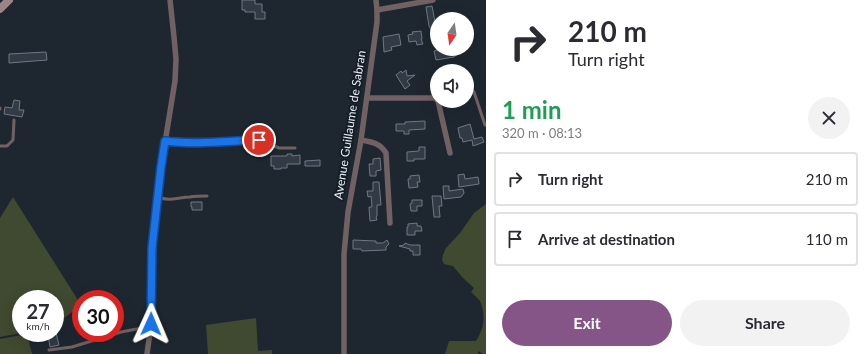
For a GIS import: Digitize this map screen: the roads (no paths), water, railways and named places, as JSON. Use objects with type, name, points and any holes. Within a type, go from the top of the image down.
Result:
[{"type":"main road","points":[[0,8],[9,0]]},
{"type":"street","points":[[147,354],[151,324],[152,248],[161,167],[175,81],[176,59],[170,0]]},
{"type":"street","name":"Avenue Guillaume de Sabran","points":[[344,354],[344,254],[348,212],[361,140],[377,22],[376,0]]},
{"type":"street","points":[[377,10],[433,0]]},
{"type":"street","points":[[367,98],[430,99]]},
{"type":"street","points":[[439,108],[450,153]]},
{"type":"street","points":[[361,140],[378,144],[386,153],[390,223]]},
{"type":"lane","points":[[474,92],[486,126]]},
{"type":"lane","points":[[0,146],[7,146],[13,140],[14,120]]},
{"type":"lane","points":[[165,141],[200,143],[259,140],[278,148],[295,148]]},
{"type":"lane","points":[[158,197],[165,200],[179,199],[189,196],[207,196]]},
{"type":"lane","points":[[49,350],[72,347],[121,332],[142,328],[151,324]]}]
